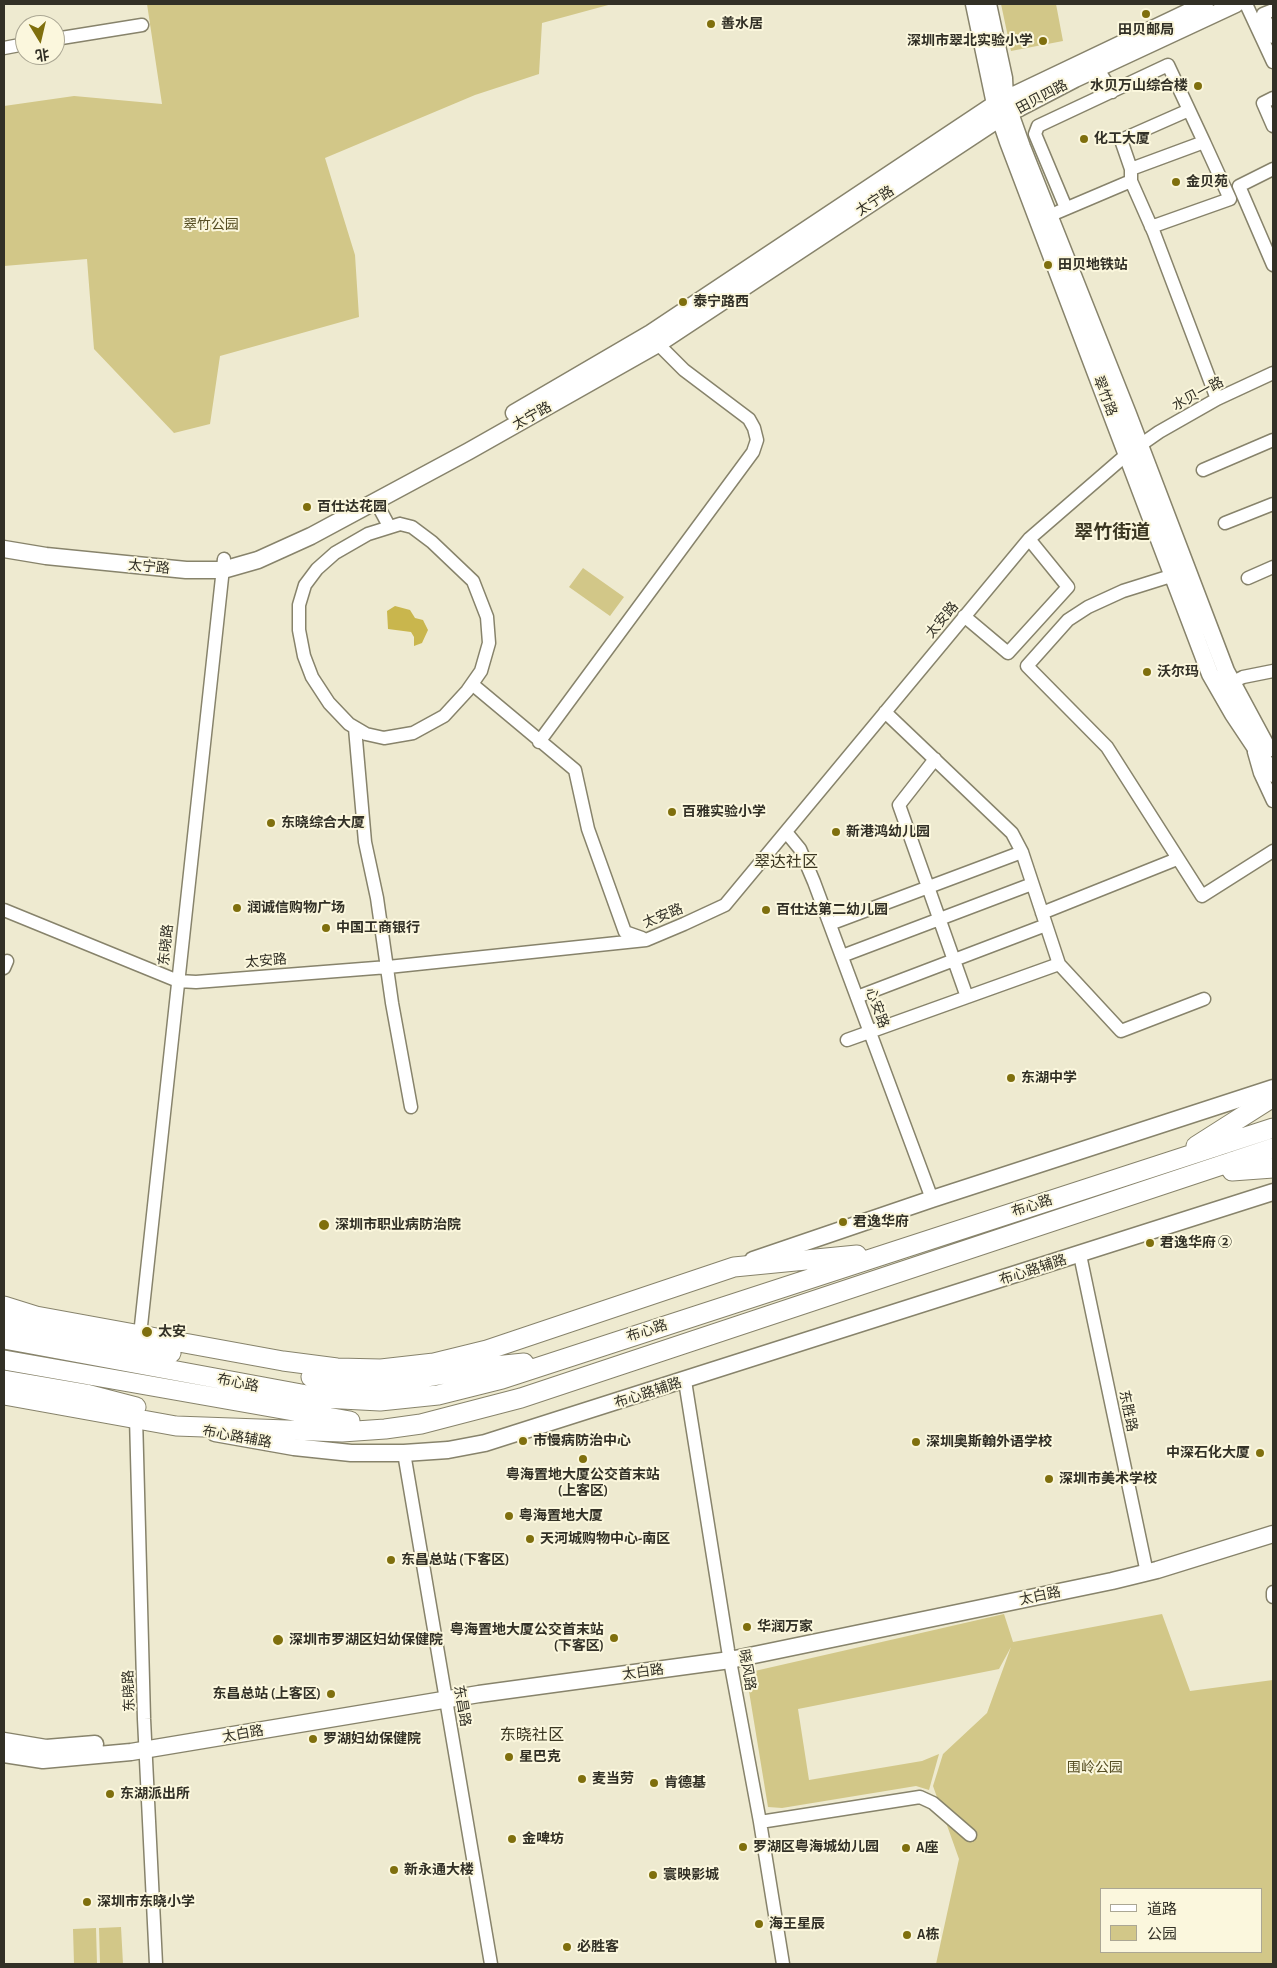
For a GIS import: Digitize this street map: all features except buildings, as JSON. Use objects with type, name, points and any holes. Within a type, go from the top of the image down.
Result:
[{"type":"highway","points":[[1172,1161],[1273,1097]]},
{"type":"highway","name":"布心路","points":[[4,1339],[298,1394],[346,1400],[399,1400],[438,1395],[483,1384],[1273,1128]]},
{"type":"highway","name":"布心路","points":[[176,1426],[365,1431],[421,1424],[521,1398],[1273,1148]]},
{"type":"highway","points":[[1188,1176],[1255,1168],[1273,1168]]},
{"type":"highway","points":[[4,1306],[36,1316],[314,1366],[353,1370],[400,1368],[434,1363],[487,1350],[734,1267],[893,1251]]},
{"type":"highway","points":[[4,1319],[42,1331]]},
{"type":"highway","points":[[4,1324],[357,1384],[414,1381],[485,1367],[567,1357]]},
{"type":"highway","name":"布心路","points":[[4,1360],[331,1419],[398,1421],[456,1414]]},
{"type":"highway","points":[[4,1380],[86,1394],[131,1405],[176,1426]]},
{"type":"highway","name":"布心路辅路","points":[[4,1395],[176,1426]]},
{"type":"main road","name":"翠竹路","points":[[974,4],[1003,109],[1133,450],[1231,684],[1273,774]]},
{"type":"main road","name":"翠竹路","points":[[988,4],[1004,78],[1003,109],[1050,216],[1210,674],[1221,694],[1273,757]]},
{"type":"main road","name":"田贝四路","points":[[1073,73],[1098,69],[1236,4]]},
{"type":"main road","name":"田贝四路","points":[[1003,109],[1200,5]]},
{"type":"main road","name":"太宁路","points":[[4,550],[124,565],[186,570],[266,556],[311,536],[376,502],[658,344],[1003,109]]},
{"type":"main road","name":"太宁路","points":[[4,538],[126,554],[224,564],[253,552],[355,501],[461,444],[635,343],[1003,109]]},
{"type":"main road","points":[[734,1267],[932,1199],[1273,1088]]},
{"type":"main road","name":"布心路辅路","points":[[176,1426],[294,1447],[351,1453],[404,1453],[448,1450],[485,1443],[686,1381],[1273,1192]]},
{"type":"main road","name":"太白路","points":[[1146,1568],[1273,1524]]},
{"type":"main road","name":"太白路","points":[[4,1754],[44,1760],[445,1696],[729,1655],[1146,1568],[1273,1534]]},
{"type":"main road","name":"太白路","points":[[4,1741],[46,1748],[146,1745]]},
{"type":"street","points":[[1246,4],[1273,62]]},
{"type":"street","points":[[1273,10],[1263,14],[1273,37]]},
{"type":"street","points":[[65,37],[142,25]]},
{"type":"street","points":[[1066,208],[1035,134],[1038,126],[1168,65],[1230,199],[1151,227]]},
{"type":"street","points":[[1098,69],[1112,92]]},
{"type":"street","points":[[1273,98],[1262,103],[1273,126]]},
{"type":"street","points":[[1189,110],[1121,140],[1131,175],[1218,399]]},
{"type":"street","points":[[1050,216],[1131,175],[1204,142]]},
{"type":"street","points":[[1273,169],[1239,186],[1273,265]]},
{"type":"street","points":[[539,742],[753,452],[756,440],[754,428],[749,419],[684,370],[658,344]]},
{"type":"street","name":"水贝一路","points":[[1133,450],[1159,432],[1218,399],[1272,377]]},
{"type":"street","points":[[1203,470],[1273,440]]},
{"type":"street","name":"太安路","points":[[4,910],[178,981],[196,982],[388,967],[646,940],[725,906],[1029,539],[1133,450]]},
{"type":"street","points":[[376,502],[389,526]]},
{"type":"street","points":[[1225,523],[1273,504]]},
{"type":"street","points":[[400,524],[412,527],[458,564],[473,581],[487,617],[489,643],[481,670],[472,684],[444,716],[413,732],[384,738],[366,734],[356,728],[329,704],[312,677],[304,656],[299,630],[299,605],[305,585],[317,569],[343,548],[368,534],[400,524]]},
{"type":"street","points":[[964,616],[1008,653],[1068,587],[1029,539]]},
{"type":"street","name":"东晓路","points":[[140,1334],[224,564]]},
{"type":"street","points":[[1248,578],[1273,567]]},
{"type":"street","points":[[1174,575],[1123,591],[1088,607],[1068,620],[1027,666],[1108,747],[1202,896],[1273,851]]},
{"type":"street","points":[[1231,684],[1243,677],[1273,671]]},
{"type":"street","points":[[472,684],[539,742],[570,764],[575,770],[588,829],[625,932],[646,940]]},
{"type":"street","points":[[885,712],[1005,825],[1022,852],[1059,964],[1121,1031],[1204,999]]},
{"type":"street","points":[[356,728],[365,842],[411,1107]]},
{"type":"street","points":[[1255,736],[1273,749]]},
{"type":"street","points":[[1255,736],[1260,773],[1273,801]]},
{"type":"street","points":[[935,759],[899,805],[967,997]]},
{"type":"street","name":"心安路","points":[[786,832],[797,844],[804,857],[932,1199]]},
{"type":"street","points":[[830,924],[1022,852]]},
{"type":"street","points":[[857,997],[954,960],[1177,859]]},
{"type":"street","points":[[842,956],[1032,884]]},
{"type":"street","points":[[847,1040],[1059,964]]},
{"type":"street","name":"东胜路","points":[[1080,1254],[1146,1568]]},
{"type":"street","name":"晓风路","points":[[686,1381],[729,1655],[760,1822],[783,1964]]},
{"type":"street","name":"东晓路","points":[[136,1418],[146,1745],[156,1964]]},
{"type":"street","name":"东昌路","points":[[404,1453],[491,1964]]},
{"type":"street","points":[[1273,1592],[1273,1597]]},
{"type":"street","points":[[760,1822],[920,1797],[933,1803],[970,1835]]},
{"type":"green space","name":"翠竹公园","points":[[147,4],[612,4],[542,23],[539,74],[475,95],[325,158],[355,255],[359,317],[220,356],[210,424],[174,433],[94,349],[87,259],[4,266],[4,106],[74,96],[162,104]]},
{"type":"green space","points":[[1001,4],[1056,4],[1063,41],[1011,51]]},
{"type":"green space","points":[[583,568],[624,597],[610,616],[569,587]]},
{"type":"green space","name":"围岭公园","points":[[1004,1614],[1013,1642],[1162,1614],[1190,1691],[1273,1680],[1273,1964],[936,1964],[959,1859],[933,1786],[943,1754],[987,1713],[1011,1647],[999,1669],[798,1709],[809,1780],[922,1761],[939,1754],[929,1790],[916,1786],[782,1808],[768,1807],[746,1673]]},
{"type":"green space","points":[[121,1927],[123,1964],[100,1964],[99,1928]]},
{"type":"green space","points":[[96,1928],[97,1964],[74,1964],[73,1929]]},
{"type":"shaded area","points":[[395,606],[410,610],[415,618],[423,620],[428,630],[422,643],[414,646],[414,637],[411,632],[388,629],[387,611]]},
{"type":"place","name":"田贝邮局","points":[[1146,14]]},
{"type":"place","name":"善水居","points":[[711,24]]},
{"type":"place","name":"深圳市翠北实验小学","points":[[1043,41]]},
{"type":"place","name":"水贝万山综合楼","points":[[1198,86]]},
{"type":"place","name":"化工大厦","points":[[1084,139]]},
{"type":"place","name":"金贝苑","points":[[1176,182]]},
{"type":"place","name":"田贝地铁站","points":[[1048,265]]},
{"type":"place","name":"泰宁路西","points":[[683,302]]},
{"type":"place","name":"百仕达花园","points":[[307,507]]},
{"type":"place","name":"沃尔玛","points":[[1147,672]]},
{"type":"place","name":"百雅实验小学","points":[[672,812]]},
{"type":"place","name":"东晓综合大厦","points":[[271,823]]},
{"type":"place","name":"新港鸿幼儿园","points":[[836,832]]},
{"type":"place","name":"润诚信购物广场","points":[[237,908]]},
{"type":"place","name":"百仕达第二幼儿园","points":[[766,910]]},
{"type":"place","name":"中国工商银行","points":[[326,928]]},
{"type":"place","name":"东湖中学","points":[[1011,1078]]},
{"type":"place","name":"君逸华府","points":[[843,1222]]},
{"type":"place","name":"深圳市职业病防治院","points":[[324,1225]]},
{"type":"place","name":"君逸华府 ②","points":[[1150,1243]]},
{"type":"place","name":"太安","points":[[147,1332]]},
{"type":"place","name":"市慢病防治中心","points":[[523,1441]]},
{"type":"place","name":"深圳奥斯翰外语学校","points":[[916,1442]]},
{"type":"place","name":"中深石化大厦","points":[[1260,1453]]},
{"type":"place","name":"粤海置地大厦公交首末站 (上客区)","points":[[583,1459]]},
{"type":"place","name":"深圳市美术学校","points":[[1049,1479]]},
{"type":"place","name":"粤海置地大厦","points":[[509,1516]]},
{"type":"place","name":"天河城购物中心-南区","points":[[530,1539]]},
{"type":"place","name":"东昌总站 (下客区)","points":[[391,1560]]},
{"type":"place","name":"华润万家","points":[[747,1627]]},
{"type":"place","name":"粤海置地大厦公交首末站 (下客区)","points":[[614,1638]]},
{"type":"place","name":"深圳市罗湖区妇幼保健院","points":[[278,1640]]},
{"type":"place","name":"东昌总站 (上客区)","points":[[331,1694]]},
{"type":"place","name":"罗湖妇幼保健院","points":[[313,1739]]},
{"type":"place","name":"星巴克","points":[[509,1757]]},
{"type":"place","name":"麦当劳","points":[[582,1779]]},
{"type":"place","name":"肯德基","points":[[654,1783]]},
{"type":"place","name":"东湖派出所","points":[[110,1794]]},
{"type":"place","name":"金啤坊","points":[[512,1839]]},
{"type":"place","name":"罗湖区粤海城幼儿园","points":[[743,1847]]},
{"type":"place","name":"A座","points":[[906,1848]]},
{"type":"place","name":"新永通大楼","points":[[394,1870]]},
{"type":"place","name":"寰映影城","points":[[653,1875]]},
{"type":"place","name":"深圳市东晓小学","points":[[87,1902]]},
{"type":"place","name":"海王星辰","points":[[759,1924]]},
{"type":"place","name":"A栋","points":[[907,1935]]},
{"type":"place","name":"必胜客","points":[[567,1947]]},
{"type":"district","name":"翠竹街道","points":[[1112,532]]},
{"type":"district","name":"翠达社区","points":[[786,862]]},
{"type":"district","name":"东晓社区","points":[[532,1735]]}]
